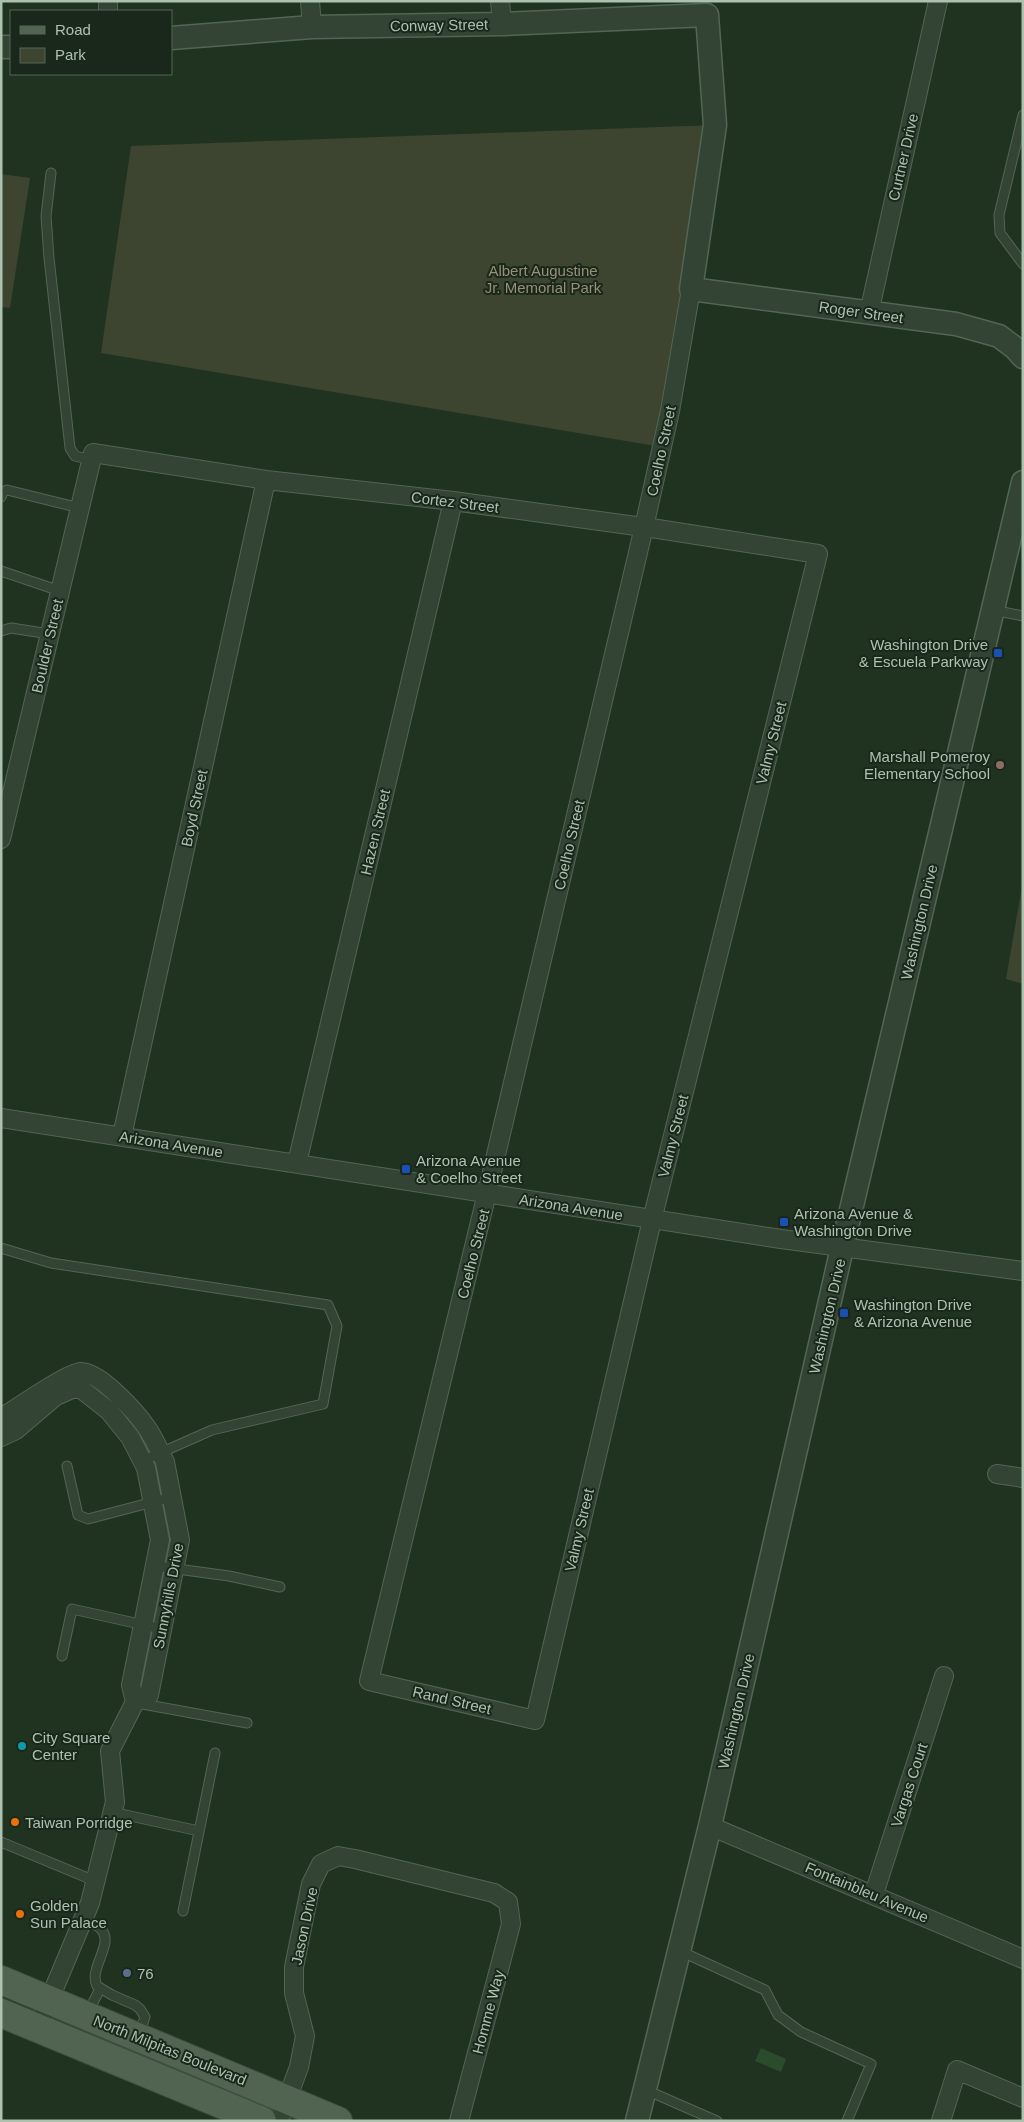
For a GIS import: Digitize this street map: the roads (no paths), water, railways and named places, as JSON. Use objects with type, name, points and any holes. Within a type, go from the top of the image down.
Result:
[{"type":"main road","name":"North Milpitas Boulevard","points":[[1,1980],[138,2038],[283,2110],[338,2121]]},
{"type":"main road","name":"North Milpitas Boulevard","points":[[1,2013],[262,2121]]},
{"type":"street","points":[[310,1],[312,27]]},
{"type":"street","points":[[500,1],[502,24]]},
{"type":"street","name":"Curtner Drive","points":[[869,313],[938,1]]},
{"type":"street","name":"Conway Street","points":[[172,38],[312,27],[502,24],[706,8]]},
{"type":"street","name":"Coelho Street","points":[[369,1681],[487,1193],[670,411],[691,289],[715,125],[706,8]]},
{"type":"street","name":"Roger Street","points":[[691,289],[974,328],[999,336],[1020,347]]},
{"type":"street","name":"Cortez Street","points":[[92,457],[266,480],[453,501],[644,527],[818,554]]},
{"type":"street","name":"Boulder Street","points":[[1,839],[3,820],[92,457]]},
{"type":"street","name":"Boyd Street","points":[[122,1136],[266,480]]},
{"type":"street","name":"Washington Drive","points":[[637,2121],[710,1826],[842,1248],[992,610],[1020,506],[1023,482]]},
{"type":"street","name":"Hazen Street","points":[[297,1163],[453,501]]},
{"type":"street","name":"Valmy Street","points":[[535,1720],[652,1220],[818,554]]},
{"type":"street","name":"Arizona Avenue","points":[[1,1118],[652,1220],[842,1248],[1023,1270]]},
{"type":"street","name":"Sunnyhills Drive","points":[[1,1418],[63,1379],[81,1372],[97,1376],[146,1426],[160,1452],[172,1497],[180,1540],[149,1695],[135,1702],[110,1751],[115,1802],[90,1903],[37,2029]]},
{"type":"street","name":"Sunnyhills Drive","points":[[1,1437],[16,1430],[56,1396],[72,1389],[81,1390],[94,1398],[108,1411],[130,1437],[146,1468],[160,1540],[131,1685],[135,1702]]},
{"type":"street","points":[[997,1474],[1023,1478]]},
{"type":"street","name":"Vargas Court","points":[[874,1894],[944,1676]]},
{"type":"street","name":"Rand Street","points":[[369,1681],[535,1720]]},
{"type":"street","name":"Fontainbleu Avenue","points":[[710,1826],[874,1894],[1023,1959]]},
{"type":"street","name":"Jason Drive","points":[[283,2110],[299,2068],[305,2036],[294,1993],[294,1967],[311,1884],[321,1864],[338,1856],[355,1858],[494,1893],[508,1902]]},
{"type":"street","name":"Homme Way","points":[[459,2121],[511,1924],[508,1902]]},
{"type":"street","points":[[941,2121],[957,2070],[1023,2098]]},
{"type":"lane","points":[[1023,115],[999,215],[1000,233],[1023,264]]},
{"type":"lane","points":[[51,173],[46,216],[70,448],[75,456],[92,457]]},
{"type":"lane","points":[[1,497],[3,492],[7,490],[80,508]]},
{"type":"lane","points":[[1,571],[60,591]]},
{"type":"lane","points":[[992,610],[1023,616]]},
{"type":"lane","points":[[1,630],[11,628],[50,634]]},
{"type":"lane","points":[[1,1248],[51,1263],[328,1305],[337,1326],[323,1404],[212,1430],[142,1461]]},
{"type":"lane","points":[[67,1466],[78,1515],[88,1519],[172,1497]]},
{"type":"lane","points":[[155,1566],[229,1576],[280,1587]]},
{"type":"lane","points":[[62,1656],[72,1609],[162,1629]]},
{"type":"lane","points":[[135,1702],[247,1723]]},
{"type":"lane","points":[[183,1911],[215,1753]]},
{"type":"lane","points":[[112,1812],[199,1831]]},
{"type":"lane","points":[[1,1842],[95,1881]]},
{"type":"lane","points":[[84,1918],[101,1929],[105,1938],[94,1977],[97,1986],[134,2005],[143,2012],[144,2024],[138,2038]]},
{"type":"lane","points":[[680,1951],[765,1990],[778,2015],[801,2032],[871,2064],[847,2121]]},
{"type":"lane","points":[[86,2016],[100,1989]]},
{"type":"lane","points":[[645,2090],[717,2121]]},
{"type":"place","name":"Washington Drive & Escuela Parkway","points":[[998,653]]},
{"type":"place","name":"Marshall Pomeroy Elementary School","points":[[1000,765]]},
{"type":"place","name":"Arizona Avenue & Coelho Street","points":[[406,1169]]},
{"type":"place","name":"Arizona Avenue & Washington Drive","points":[[784,1222]]},
{"type":"place","name":"Washington Drive & Arizona Avenue","points":[[844,1313]]},
{"type":"place","name":"City Square Center","points":[[22,1746]]},
{"type":"place","name":"Taiwan Porridge","points":[[15,1822]]},
{"type":"place","name":"Golden Sun Palace","points":[[20,1914]]},
{"type":"place","name":"76","points":[[127,1973]]},
{"type":"park label","name":"Albert Augustine Jr. Memorial Park","points":[[543,278]]}]
